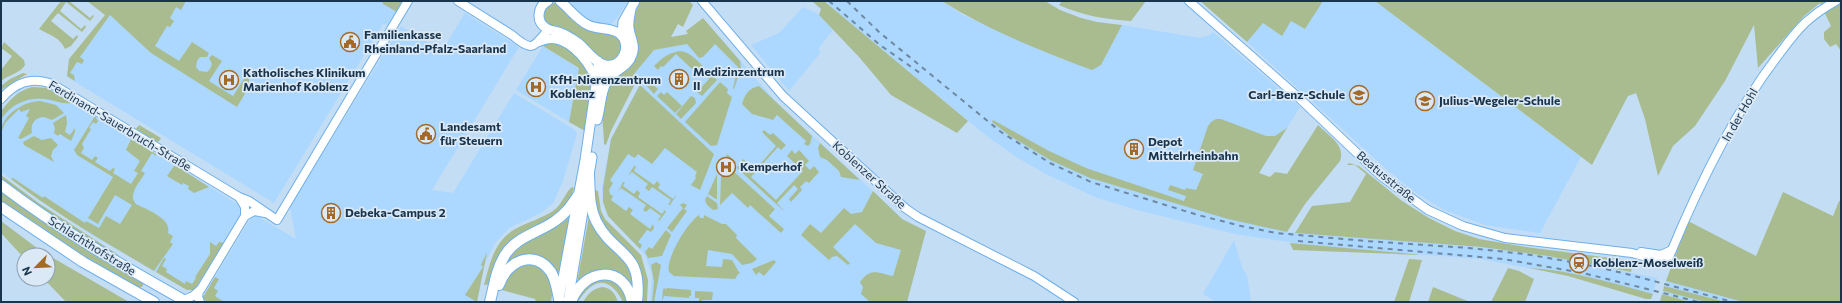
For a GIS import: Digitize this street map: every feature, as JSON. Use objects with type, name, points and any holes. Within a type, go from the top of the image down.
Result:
[{"type":"main road","points":[[548,1],[542,5],[540,10],[540,20],[546,28],[574,40],[598,61],[605,65],[618,62],[625,54],[626,45],[622,36],[623,22],[632,4]]},
{"type":"main road","points":[[564,2],[574,16],[589,25],[615,31],[622,36]]},
{"type":"main road","points":[[608,30],[632,4]]},
{"type":"main road","points":[[597,120],[601,108],[603,89],[611,76],[626,65],[633,53],[634,45],[629,25],[632,4]]},
{"type":"main road","points":[[562,301],[588,144],[598,61]]},
{"type":"main road","points":[[562,301],[589,175],[602,82],[604,74],[610,65]]},
{"type":"main road","points":[[589,175],[590,205],[593,215],[602,231],[626,254],[634,267],[638,283],[637,302]]},
{"type":"main road","name":"Schlachthofstraße","points":[[1,185],[57,226],[183,301]]},
{"type":"main road","points":[[490,302],[495,280],[505,254],[514,244],[524,237],[545,228],[566,213],[579,194]]},
{"type":"main road","name":"Schlachthofstraße","points":[[1,207],[83,262],[155,302]]},
{"type":"main road","points":[[495,302],[505,272],[513,264],[524,260],[535,261],[547,268],[553,276],[562,301]]},
{"type":"main road","points":[[571,302],[580,284],[600,274],[612,276],[620,281],[627,289],[632,302]]},
{"type":"main road","points":[[143,296],[150,282]]},
{"type":"street","name":"Ferdinand-Sauerbruch-Straße","points":[[1,99],[13,87],[23,82],[37,80],[52,84],[239,197],[249,201],[277,220],[408,1]]},
{"type":"street","points":[[458,1],[512,35],[520,42],[536,44],[552,39],[559,40],[585,59],[596,80]]},
{"type":"street","name":"Koblenzer Straße","points":[[702,1],[783,96],[905,208],[918,217],[1034,276],[1074,302]]},
{"type":"street","name":"Beatusstraße","points":[[1190,1],[1304,102],[1381,176],[1428,210],[1452,222],[1491,235],[1664,258]]},
{"type":"street","name":"In der Hohl","points":[[1664,258],[1669,258],[1690,206],[1742,109],[1763,76],[1806,22],[1821,10],[1836,1]]},
{"type":"street","points":[[512,35],[532,42],[546,28]]},
{"type":"street","points":[[536,44],[546,28]]},
{"type":"street","points":[[239,197],[245,206],[246,216]]},
{"type":"street","points":[[200,302],[198,296],[199,291],[246,216],[256,211],[266,213]]},
{"type":"street","points":[[183,301],[199,291]]},
{"type":"shaded area","points":[[95,1],[404,1],[389,25],[383,24],[274,203],[67,77],[76,60],[109,15]]},
{"type":"shaded area","points":[[572,1],[628,1],[616,19],[610,25],[604,26],[586,21],[573,10]]},
{"type":"shaded area","points":[[824,1],[942,1],[963,15],[1062,59],[1101,65],[1122,25],[1200,38],[1210,35],[1213,32],[1300,107],[1259,173],[1287,232],[1481,247],[1548,256],[1657,278],[1653,294],[1576,274],[1529,268],[1481,259],[1322,247],[1235,234],[1137,210],[1095,197],[1046,174],[1018,158],[988,137]]},
{"type":"shaded area","points":[[1281,1],[1375,1],[1581,157],[1540,233],[1485,225],[1444,210],[1413,191],[1385,168],[1247,42]]},
{"type":"shaded area","points":[[803,7],[818,14],[833,30],[818,49],[821,52],[789,91],[751,45],[779,33]]},
{"type":"shaded area","points":[[465,13],[519,47],[432,190],[453,193],[514,93],[575,130],[577,134],[563,181],[553,203],[541,213],[509,228],[495,243],[484,266],[477,302],[208,302],[204,300],[203,297],[252,216],[257,216],[296,239],[290,207],[401,26],[442,51]]},
{"type":"shaded area","name":"Kemperhof","points":[[720,37],[776,102],[904,220],[926,231],[907,302],[650,302],[652,275],[645,255],[608,216],[603,202],[602,188],[611,139],[639,85],[632,75],[654,50]]},
{"type":"shaded area","points":[[543,46],[579,68],[569,122],[516,90]]},
{"type":"shaded area","points":[[32,87],[42,87],[52,90],[239,205],[242,215],[201,282],[187,290],[92,235],[39,200],[1,172],[1,111],[17,93]]},
{"type":"shaded area","points":[[1234,240],[1243,270],[1247,275],[1251,302],[1216,302],[1203,294]]},
{"type":"shaded area","points":[[1666,281],[1743,302],[1726,302],[1664,286]]},
{"type":"shaded area","points":[[1663,291],[1706,302],[1692,302],[1662,294]]},
{"type":"green space","points":[[61,1],[69,1],[90,18],[93,15],[94,16],[90,21],[66,2],[60,11],[81,29],[85,25],[86,27],[82,32],[58,13],[51,21],[73,39],[77,35],[78,37],[71,46],[65,49],[57,39],[39,29]]},
{"type":"green space","points":[[87,1],[186,1],[181,10],[176,7],[170,18],[174,21],[170,27],[167,26],[155,46],[179,61],[192,42],[209,53],[207,57],[200,57],[197,61],[196,67],[199,71],[207,72],[210,69],[212,64],[209,58],[212,55],[222,61],[209,81],[233,96],[246,76],[249,79],[249,87],[237,107],[151,53],[110,15],[80,57],[84,60],[82,64],[77,62],[70,73],[74,75],[75,81],[67,76],[69,59],[105,15]]},
{"type":"green space","points":[[382,1],[404,1],[397,12],[383,4]]},
{"type":"green space","points":[[641,1],[689,1],[693,5],[683,27],[678,24],[671,37],[688,34],[686,31],[703,18],[740,61],[741,68],[734,89],[738,67],[715,44],[703,57],[699,58],[687,44],[654,50],[634,74],[638,78],[611,131],[606,145],[604,144],[602,115],[604,97],[613,70]]},
{"type":"green space","points":[[812,1],[824,1],[968,121],[957,133],[891,95],[859,57],[819,15],[821,9]]},
{"type":"green space","points":[[942,1],[1045,1],[1060,10],[1081,18],[1097,22],[1122,25],[1101,65],[1092,70],[996,31]]},
{"type":"green space","points":[[1062,1],[1146,1],[1131,21],[1103,18],[1077,12],[1059,5]]},
{"type":"green space","points":[[1200,1],[1323,1],[1305,29],[1291,21],[1282,36],[1263,23],[1247,42]]},
{"type":"green space","points":[[1375,1],[1841,1],[1841,51],[1836,44],[1830,47],[1824,39],[1824,32],[1831,26],[1820,3],[1804,16],[1758,68],[1754,25],[1725,81],[1695,126],[1673,146],[1658,176],[1645,119],[1636,93],[1628,96],[1592,165]]},
{"type":"green space","points":[[550,3],[556,3],[617,36],[621,41],[622,51],[615,60],[604,60],[548,25],[544,19],[544,14]]},
{"type":"green space","points":[[4,42],[24,60],[25,65],[21,70],[1,81],[1,70],[12,56],[1,48]]},
{"type":"green space","points":[[548,43],[561,45],[567,48],[582,61],[589,72],[591,93],[585,131],[569,122],[579,68],[543,46]]},
{"type":"green space","points":[[680,51],[691,55],[705,68],[701,71],[695,66],[692,69],[676,54],[658,70],[654,66],[666,56]]},
{"type":"green space","points":[[708,71],[717,80],[702,96],[697,92],[709,79],[705,74]]},
{"type":"green space","points":[[23,73],[27,74],[1,90],[1,86],[10,79]]},
{"type":"green space","points":[[647,76],[650,78],[648,80],[658,89],[654,94],[643,82],[644,78]]},
{"type":"green space","points":[[720,82],[728,89],[727,93],[732,97],[717,145],[711,146],[685,122]]},
{"type":"green space","points":[[640,85],[714,154],[700,190],[691,185],[696,178],[695,176],[697,172],[665,148],[652,164],[638,154],[635,158],[628,154],[610,180],[613,183],[609,190],[610,194],[613,196],[611,200],[626,211],[629,207],[633,210],[630,214],[650,229],[653,224],[654,228],[651,232],[647,230],[638,242],[642,245],[640,249],[608,216],[603,202],[603,188],[611,139]]},
{"type":"green space","points":[[759,86],[812,136],[808,146],[804,144],[806,141],[777,115],[773,120],[752,114],[742,104],[748,92]]},
{"type":"green space","points":[[32,87],[47,88],[72,103],[63,103],[43,99],[29,100],[16,105],[5,114],[1,120],[1,111],[11,100],[18,93]]},
{"type":"green space","points":[[661,92],[664,95],[667,92],[682,106],[675,113],[657,96]]},
{"type":"green space","points":[[691,96],[695,98],[696,103],[681,119],[676,114]]},
{"type":"green space","points":[[40,101],[56,105],[64,113],[52,120],[44,117],[38,118],[33,124],[32,133],[21,139],[18,138],[29,118],[26,116],[30,109],[21,112],[19,109],[5,123],[1,133],[5,120],[14,110],[27,103]]},
{"type":"green space","points":[[66,115],[67,123],[65,132],[70,135],[75,128],[71,141],[60,134],[58,136],[54,133],[55,128],[53,123]]},
{"type":"green space","points":[[95,116],[98,121],[96,124],[93,122],[89,128],[91,129],[82,144],[84,148],[81,153],[92,160],[95,156],[98,158],[95,162],[110,171],[113,168],[115,169],[113,173],[131,184],[138,173],[134,171],[140,161],[126,150],[131,139],[156,154],[156,156],[152,153],[141,171],[145,173],[135,188],[133,197],[136,204],[163,219],[168,228],[168,233],[173,236],[170,242],[173,244],[154,271],[63,216],[11,179],[13,178],[43,198],[44,196],[85,223],[86,221],[99,228],[106,216],[120,224],[132,205],[115,195],[98,224],[88,218],[113,177],[77,155],[74,150]]},
{"type":"green space","points":[[1216,119],[1221,119],[1266,136],[1275,136],[1287,128],[1259,173],[1270,177],[1275,172],[1287,174],[1318,125],[1338,145],[1341,155],[1340,161],[1305,204],[1287,232],[1228,219],[1090,178],[1050,160],[1010,136],[992,122],[993,120],[1049,151],[1086,168],[1184,201],[1186,196],[1168,190],[1170,185],[1185,190],[1186,188],[1196,190],[1203,174],[1193,170],[1208,126]]},
{"type":"green space","points":[[139,125],[161,138],[159,141],[157,142],[136,129]]},
{"type":"green space","points":[[764,130],[770,135],[773,133],[786,145],[781,150],[778,147],[751,177],[776,200],[803,171],[787,156],[792,150],[795,154],[799,150],[809,161],[805,165],[810,170],[814,166],[819,172],[809,183],[806,181],[800,187],[802,190],[791,202],[789,199],[798,189],[794,185],[777,203],[785,212],[737,168],[743,159],[755,170],[776,146],[762,132]]},
{"type":"green space","points":[[34,136],[42,140],[51,138],[58,145],[53,150],[51,156],[54,162],[24,145],[23,142]]},
{"type":"green space","points":[[820,143],[860,180],[841,177],[839,171],[827,160],[820,157],[818,148]]},
{"type":"green space","points":[[727,154],[736,162],[731,169],[775,209],[769,216],[784,229],[781,233],[750,205],[748,208],[732,193],[720,205],[721,176]]},
{"type":"green space","points":[[1349,163],[1359,166],[1402,201],[1429,218],[1455,231],[1479,239],[1526,247],[1634,261],[1631,272],[1548,256],[1481,247],[1295,233],[1312,206],[1350,202],[1366,174],[1355,165],[1347,165]]},
{"type":"green space","points":[[174,166],[178,167],[209,187],[194,193],[188,189],[189,186],[183,183],[182,185],[167,176]]},
{"type":"green space","points":[[634,166],[636,166],[634,171],[654,185],[657,181],[660,184],[658,188],[673,199],[676,195],[670,205],[668,205],[671,200],[652,187],[649,191],[645,188],[648,184],[632,172],[628,176]]},
{"type":"green space","points":[[717,174],[717,199],[716,199],[708,194]]},
{"type":"green space","points":[[1,175],[40,204],[117,254],[119,259],[184,295],[188,294],[183,296],[118,260],[1,182]]},
{"type":"green space","points":[[623,182],[625,182],[623,186],[634,194],[637,190],[640,193],[638,197],[662,214],[665,210],[666,212],[659,221],[658,220],[661,216],[650,208],[646,212],[643,210],[646,205],[621,188],[618,192]]},
{"type":"green space","points":[[572,187],[574,188],[572,193],[574,193],[560,214],[526,232],[491,284],[484,285],[491,260],[503,239],[517,228],[553,211]]},
{"type":"green space","points":[[1,190],[78,244],[143,282],[143,286],[139,288],[137,287],[48,237],[1,204]]},
{"type":"green space","points":[[595,190],[598,191],[601,211],[605,219],[641,255],[648,280],[647,302],[642,302],[641,279],[601,225],[593,194],[595,194]]},
{"type":"green space","points":[[873,191],[902,219],[926,231],[907,302],[870,302],[861,294],[863,287],[860,282],[868,274],[875,272],[893,276],[901,250],[876,243],[855,224],[833,247],[850,263],[848,265],[837,256],[832,257],[829,260],[801,235],[810,224],[821,233],[844,208],[851,214],[862,212]]},
{"type":"green space","points":[[1783,192],[1833,216],[1839,201],[1841,201],[1841,302],[1743,302],[1666,281],[1688,221],[1756,256]]},
{"type":"green space","points":[[707,196],[717,203],[718,209],[713,210],[707,205],[705,200]]},
{"type":"green space","points":[[683,203],[687,205],[684,209],[687,211],[672,232],[667,228],[683,208],[680,205]]},
{"type":"green space","points":[[571,212],[559,279],[542,260],[501,270],[513,249]]},
{"type":"green space","points":[[699,215],[700,218],[704,218],[704,215],[722,224],[726,224],[737,235],[736,238],[757,259],[752,263],[742,265],[732,254],[708,250],[706,266],[722,267],[723,259],[732,260],[740,274],[738,274],[735,279],[674,276],[669,272],[670,259],[678,241],[689,225]]},
{"type":"green space","points":[[589,216],[631,268],[635,296],[629,285],[590,273],[577,283]]},
{"type":"green space","points":[[1,221],[36,247],[16,247],[16,249],[1,233]]},
{"type":"green space","points":[[666,230],[671,235],[662,256],[648,258],[645,252],[649,247],[652,249]]},
{"type":"green space","points":[[210,242],[216,246],[219,242],[225,243],[194,290],[187,290],[156,272],[164,258],[166,259],[162,266],[167,269],[166,272],[185,284],[186,281],[192,284],[210,254]]},
{"type":"green space","points":[[1290,243],[1424,255],[1293,250]]},
{"type":"green space","points":[[487,252],[477,302],[465,295],[483,267],[481,265]]},
{"type":"green space","points":[[1409,259],[1422,260],[1409,302],[1394,302]]},
{"type":"green space","points":[[56,260],[129,302],[66,302],[52,287],[56,287]]},
{"type":"green space","points":[[774,260],[776,262],[764,276],[759,272],[756,275],[752,269]]},
{"type":"green space","points":[[656,262],[661,265],[654,302],[652,302],[654,282],[651,265]]},
{"type":"green space","points":[[520,264],[534,264],[546,271],[552,285],[551,302],[536,302],[535,299],[502,290],[502,282]]},
{"type":"green space","points":[[1508,268],[1519,271],[1534,279],[1525,302],[1491,302]]},
{"type":"green space","points":[[1529,268],[1576,274],[1653,294],[1651,299],[1646,299],[1568,276]]},
{"type":"green space","points":[[215,277],[219,279],[214,288],[218,291],[215,296],[224,302],[208,302],[204,300],[203,297]]},
{"type":"green space","points":[[606,277],[624,289],[628,302],[623,302],[618,293],[612,287],[601,283],[595,284],[589,288],[578,302],[574,302],[586,284]]},
{"type":"green space","points":[[1664,286],[1726,302],[1706,302],[1663,291]]},
{"type":"green space","points":[[602,287],[608,288],[616,296],[618,302],[583,302],[591,292]]},
{"type":"green space","points":[[1433,287],[1470,302],[1428,302]]},
{"type":"green space","points":[[665,288],[665,290],[667,288],[691,290],[691,296],[689,296],[689,298],[664,296],[662,302],[663,289]]},
{"type":"green space","points":[[695,291],[713,292],[712,300],[702,300],[702,302],[699,302],[699,298],[695,298]]},
{"type":"green space","points":[[1662,294],[1690,302],[1660,301]]},
{"type":"railway","points":[[829,1],[880,45],[920,73]]},
{"type":"railway","points":[[847,1],[879,32],[1001,132],[1050,163],[1091,182],[1198,215],[1276,233],[1469,248],[1525,254],[1583,264],[1623,273],[1733,302]]},
{"type":"railway","points":[[1298,241],[1503,259],[1583,273],[1699,302]]},
{"type":"place","name":"Familienkasse Rheinland-Pfalz-Saarland","points":[[350,42]]},
{"type":"place","name":"Medizinzentrum II","points":[[679,79]]},
{"type":"place","name":"Katholisches Klinikum Marienhof Koblenz","points":[[229,80]]},
{"type":"place","name":"KfH-Nierenzentrum Koblenz","points":[[536,87]]},
{"type":"place","name":"Carl-Benz-Schule","points":[[1359,95]]},
{"type":"place","name":"Julius-Wegeler-Schule","points":[[1425,101]]},
{"type":"place","name":"Landesamt für Steuern","points":[[426,134]]},
{"type":"place","name":"Depot Mittelrheinbahn","points":[[1134,149]]},
{"type":"place","name":"Kemperhof","points":[[726,167]]},
{"type":"place","name":"Debeka-Campus 2","points":[[331,213]]},
{"type":"place","name":"Koblenz-Moselweiß","points":[[1579,263]]}]
